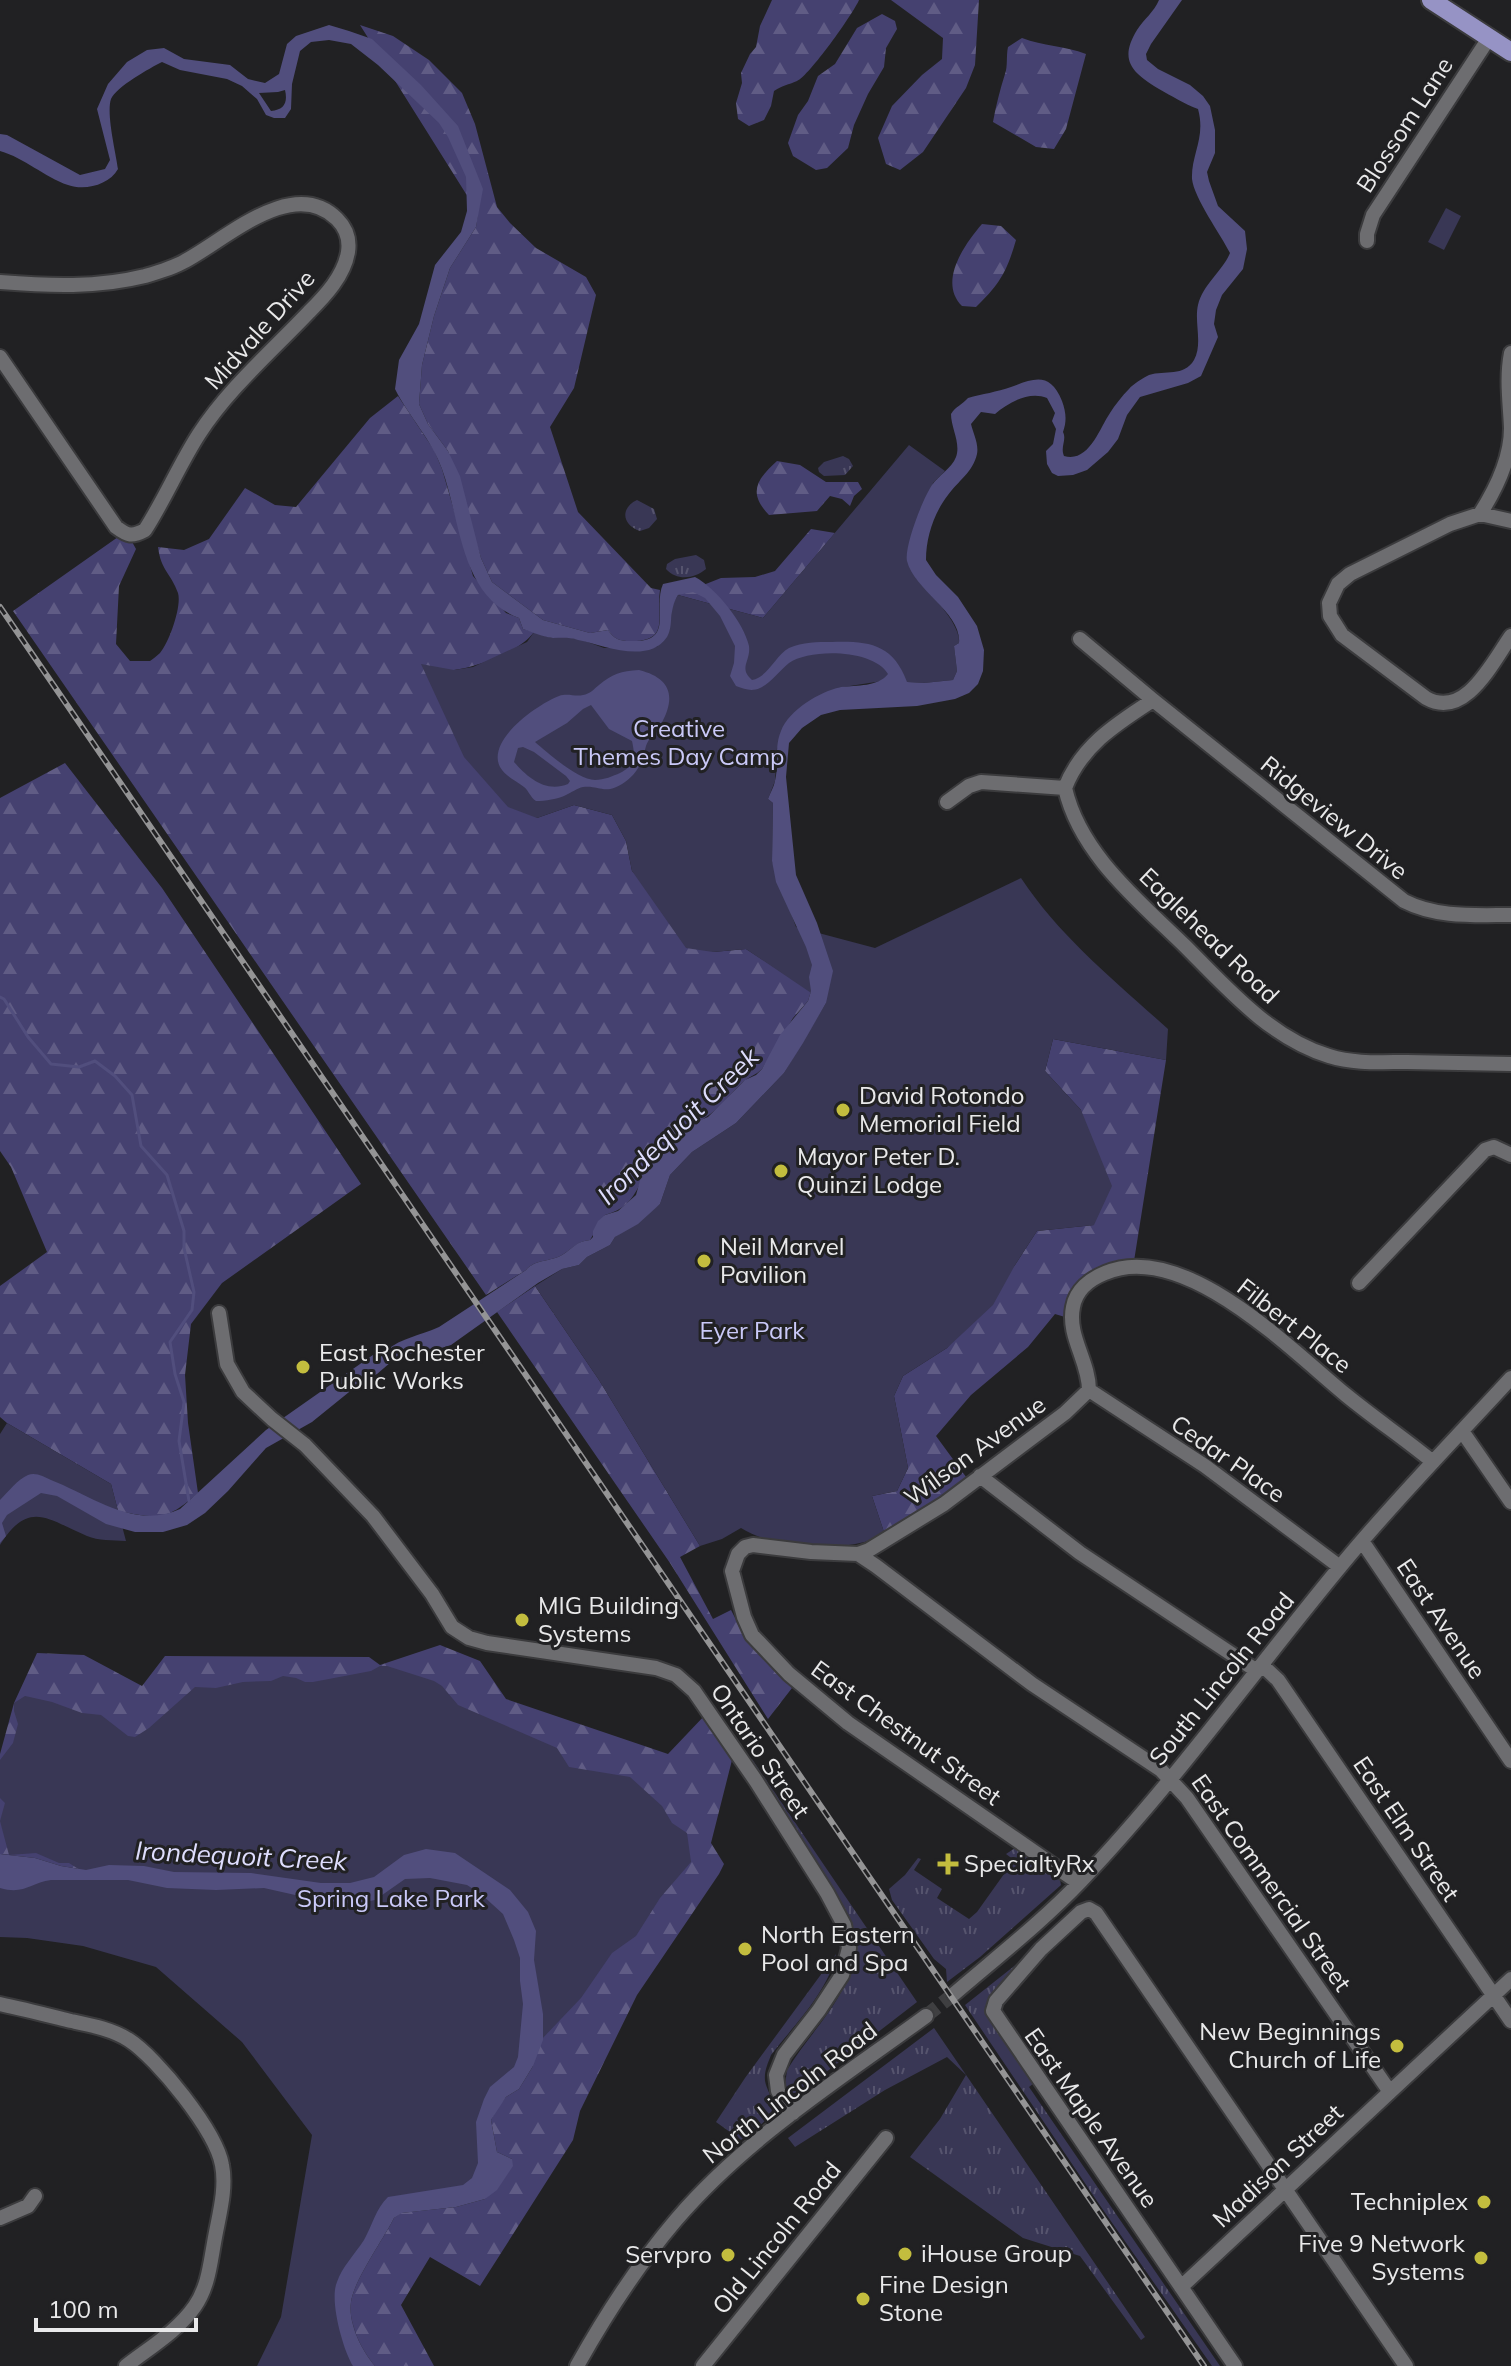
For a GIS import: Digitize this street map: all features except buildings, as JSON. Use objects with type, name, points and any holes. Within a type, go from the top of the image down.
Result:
[{"type":"main road","points":[[1431,0],[1511,52]]},
{"type":"street","name":"Blossom Lane","points":[[1367,241],[1373,215],[1489,38]]},
{"type":"street","name":"Midvale Drive","points":[[0,282],[67,287],[143,276],[183,263],[249,221],[280,207],[301,204],[318,206],[334,216],[347,232],[348,249],[343,268],[327,292],[217,411],[199,434],[145,530],[132,536],[116,527],[0,357]]},
{"type":"street","points":[[1480,514],[1497,486],[1509,448],[1508,371],[1511,353]]},
{"type":"street","points":[[1511,521],[1480,514],[1450,524],[1350,574],[1338,584],[1328,609],[1337,629],[1350,641],[1426,698],[1443,704],[1455,702],[1468,694],[1511,636]]},
{"type":"street","name":"Ridgeview Drive","points":[[1080,639],[1404,901],[1422,909],[1448,914],[1511,915]]},
{"type":"street","points":[[947,802],[969,786],[981,782],[1065,788],[1080,759],[1099,737],[1153,700]]},
{"type":"street","name":"Eaglehead Road","points":[[1065,788],[1069,807],[1080,828],[1117,879],[1238,999],[1284,1034],[1312,1050],[1348,1060],[1511,1064]]},
{"type":"street","points":[[1359,1283],[1485,1150],[1494,1147],[1511,1155]]},
{"type":"street","name":"Filbert Place","points":[[1089,1390],[1089,1377],[1072,1324],[1078,1292],[1100,1275],[1124,1266],[1164,1270],[1194,1280],[1216,1292],[1433,1462]]},
{"type":"street","name":"Ontario Street","points":[[219,1313],[227,1364],[243,1392],[298,1439],[373,1516],[458,1632],[487,1643],[656,1668],[676,1675],[694,1691],[756,1781],[844,1925],[849,1948],[842,1975],[784,2055],[776,2075],[778,2091],[793,2113]]},
{"type":"street","name":"South Lincoln Road","points":[[954,1994],[1079,1883],[1171,1779],[1362,1541],[1511,1378]]},
{"type":"street","name":"Wilson Avenue","points":[[745,1547],[753,1545],[858,1554],[869,1550],[944,1504],[1065,1413],[1089,1390]]},
{"type":"street","name":"Cedar Place","points":[[1089,1390],[1205,1466],[1340,1567]]},
{"type":"street","points":[[1462,1431],[1511,1502]]},
{"type":"street","name":"East Elm Street","points":[[980,1476],[1080,1553],[1278,1680],[1511,2021]]},
{"type":"street","name":"East Avenue","points":[[1362,1541],[1511,1761]]},
{"type":"street","name":"East Chestnut Street","points":[[745,1547],[738,1554],[732,1571],[744,1617],[752,1635],[789,1674],[848,1723],[1079,1883]]},
{"type":"street","name":"East Commercial Street","points":[[858,1554],[1032,1684],[1171,1779],[1390,2092]]},
{"type":"street","name":"East Maple Avenue","points":[[1235,2366],[995,2017],[993,2006],[1041,1949],[1081,1912],[1089,1909],[1096,1913],[1286,2190]]},
{"type":"street","name":"Madison Street","points":[[1181,2287],[1511,1979]]},
{"type":"street","points":[[0,2004],[100,2028],[129,2040],[162,2071],[206,2128],[219,2152],[222,2192],[205,2286],[194,2308],[179,2324],[126,2366]]},
{"type":"street","name":"North Lincoln Road","points":[[577,2366],[629,2279],[677,2219],[740,2157],[793,2113],[926,2016]]},
{"type":"street","name":"Old Lincoln Road","points":[[703,2366],[886,2138]]},
{"type":"street","points":[[1286,2190],[1406,2366]]},
{"type":"street","points":[[0,2218],[28,2206],[35,2196]]},
{"type":"green space","points":[[772,0],[859,0],[811,68],[797,81],[774,91],[764,120],[749,126],[738,119],[736,103],[742,83],[741,73],[756,47],[760,26]]},
{"type":"green space","points":[[891,0],[979,0],[975,65],[966,88],[923,152],[900,170],[886,164],[878,138],[892,106],[942,59],[943,38]]},
{"type":"green space","points":[[882,14],[895,21],[897,29],[886,48],[884,67],[854,125],[848,148],[827,168],[816,170],[793,156],[788,143],[798,115],[808,101],[818,76],[835,64],[857,28]]},
{"type":"green space","points":[[360,25],[393,36],[429,60],[462,93],[475,124],[497,207],[536,248],[586,277],[596,295],[574,388],[550,427],[578,512],[651,588],[660,590],[659,626],[651,637],[623,641],[608,630],[590,633],[543,620],[492,582],[481,558],[448,451],[428,424],[419,404],[422,365],[434,316],[450,268],[476,227],[478,213]]},
{"type":"green space","points":[[1022,38],[1086,54],[1066,129],[1054,149],[1036,147],[993,122],[1006,71],[1008,47]]},
{"type":"green space","points":[[1446,208],[1461,216],[1444,250],[1428,242]]},
{"type":"green space","points":[[982,224],[1001,226],[1016,240],[997,284],[976,307],[962,306],[952,286],[953,275],[961,253]]},
{"type":"green space","points":[[398,396],[434,450],[442,469],[473,576],[506,613],[519,618],[523,629],[534,632],[519,646],[497,657],[454,670],[537,818],[574,805],[612,815],[626,841],[632,871],[713,952],[746,949],[811,991],[808,1001],[793,1018],[762,1069],[744,1081],[711,1113],[659,1145],[634,1196],[627,1204],[605,1215],[590,1240],[557,1257],[534,1264],[486,1295],[13,611],[118,537],[124,541],[131,540],[136,549],[119,586],[116,644],[130,661],[150,661],[160,653],[167,641],[179,599],[161,562],[158,547],[184,550],[209,539],[245,488],[275,505],[296,507],[370,418]]},
{"type":"green space","points":[[909,445],[945,471],[933,483],[916,578],[955,627],[959,643],[954,646],[957,671],[953,680],[924,683],[882,681],[837,688],[777,748],[775,781],[768,799],[773,803],[772,861],[796,927],[875,948],[1021,878],[1071,939],[1168,1029],[1166,1060],[1053,1039],[1045,1071],[1081,1110],[1112,1186],[1094,1225],[1037,1231],[993,1305],[947,1348],[903,1376],[894,1396],[908,1468],[897,1491],[872,1496],[885,1535],[851,1545],[812,1547],[774,1541],[741,1528],[722,1539],[700,1546],[599,1380],[535,1286],[562,1269],[579,1265],[610,1245],[615,1237],[660,1204],[670,1175],[692,1152],[736,1123],[784,1073],[826,1003],[746,949],[713,952],[686,948],[632,871],[626,841],[612,815],[574,805],[537,818],[508,807],[464,757],[421,664],[454,670],[473,667],[527,642],[534,632],[551,638],[562,636],[582,640],[604,648],[657,647],[671,620],[672,605],[678,595],[763,618]]},
{"type":"green space","points":[[843,456],[853,466],[845,475],[824,476],[819,472],[818,468],[824,462]]},
{"type":"green space","points":[[777,461],[800,465],[826,482],[858,482],[862,489],[854,496],[850,506],[842,499],[830,496],[817,511],[769,515],[758,500],[757,487]]},
{"type":"green space","points":[[637,500],[654,509],[657,519],[649,528],[640,531],[630,525],[625,516],[628,507]]},
{"type":"green space","points":[[811,529],[835,533],[763,618],[678,595],[721,578],[755,577],[775,571]]},
{"type":"green space","points":[[696,555],[704,560],[706,569],[696,575],[680,577],[666,569],[667,564],[675,559]]},
{"type":"green space","points":[[65,763],[162,888],[361,1184],[222,1283],[191,1324],[185,1375],[198,1493],[178,1509],[161,1516],[118,1511],[111,1484],[0,1417],[0,1286],[47,1252],[11,1167],[0,1151],[0,798]]},
{"type":"green space","points":[[1053,1039],[1166,1060],[1134,1261],[1108,1266],[1087,1275],[1072,1291],[1065,1317],[1055,1314],[1028,1347],[971,1395],[936,1436],[969,1481],[885,1535],[872,1496],[897,1491],[908,1468],[894,1396],[903,1376],[947,1348],[1015,1265],[1037,1231],[1094,1225],[1081,1110],[1045,1071]]},
{"type":"green space","points":[[535,1286],[599,1380],[700,1546],[680,1557],[713,1619],[731,1610],[758,1652],[792,1688],[768,1719],[670,1563],[497,1312]]},
{"type":"green space","points":[[7,1423],[111,1484],[126,1541],[91,1538],[50,1519],[30,1517],[10,1531],[0,1545],[0,1434]]},
{"type":"green space","name":"Spring Lake Park","points":[[440,1645],[480,1661],[506,1699],[668,1754],[706,1714],[732,1760],[711,1843],[724,1864],[637,1995],[580,2111],[573,2140],[480,2286],[430,2257],[401,2305],[434,2366],[375,2366],[361,2345],[352,2319],[353,2293],[363,2272],[394,2218],[401,2213],[456,2207],[485,2199],[512,2159],[497,2152],[491,2120],[506,2097],[519,2089],[533,2066],[86,1870],[35,1858],[0,1854],[0,1754],[14,1703],[37,1653],[84,1655],[142,1686],[165,1656],[369,1657],[380,1665]]},
{"type":"green space","name":"Spring Lake Park","points":[[380,1666],[434,1681],[458,1705],[557,1748],[569,1767],[630,1777],[662,1806],[672,1823],[687,1833],[691,1862],[660,1898],[636,1936],[612,1953],[581,1998],[491,2096],[489,2185],[413,2200],[376,2226],[342,2289],[366,2366],[257,2366],[281,2317],[312,2135],[242,2042],[156,1967],[83,1946],[0,1937],[0,1870],[80,1870],[69,1863],[59,1863],[36,1853],[9,1855],[0,1821],[5,1803],[0,1798],[0,1760],[13,1743],[18,1724],[14,1703],[25,1696],[82,1713],[101,1715],[128,1736],[135,1737],[195,1687],[216,1688],[243,1682],[271,1681],[283,1676],[313,1682],[371,1671]]},
{"type":"green space","points":[[752,1759],[917,2002],[799,2093],[793,2093],[785,2085],[787,2070],[828,2013],[849,1975],[853,1954],[852,1932],[844,1907],[758,1781]]},
{"type":"green space","points":[[1015,1848],[1060,1879],[1061,1885],[947,1982],[946,1969],[934,1959],[892,1900],[889,1889],[918,1858],[921,1859],[914,1870],[942,1889],[937,1898],[969,1919],[1014,1860],[1006,1854]]},
{"type":"green space","points":[[836,1954],[818,1994],[771,2055],[766,2067],[766,2085],[772,2101],[769,2117],[741,2140],[716,2122]]},
{"type":"green space","points":[[1028,1955],[988,2011],[988,2017],[1034,2083],[1029,2087],[1220,2366],[1212,2366],[965,2005]]},
{"type":"green space","points":[[934,2028],[1145,2337],[1141,2340],[1080,2256],[1023,2238],[910,2157],[940,2119],[966,2075],[947,2057],[885,2090],[795,2147],[788,2138]]},
{"type":"shaded area","points":[[1159,0],[1182,0],[1151,44],[1146,54],[1147,60],[1190,85],[1210,106],[1215,130],[1215,153],[1207,172],[1218,206],[1245,231],[1247,249],[1243,269],[1222,295],[1216,310],[1214,324],[1218,337],[1201,376],[1140,397],[1127,415],[1118,439],[1087,470],[1058,476],[1047,464],[1046,451],[1053,444],[1056,429],[1052,421],[1055,413],[1047,398],[1026,397],[995,414],[981,412],[971,424],[977,454],[969,471],[935,517],[926,560],[958,597],[977,626],[984,650],[983,671],[978,684],[969,693],[955,699],[917,706],[840,710],[821,715],[802,728],[789,743],[786,777],[796,875],[833,971],[826,1003],[784,1073],[736,1123],[692,1152],[670,1175],[660,1204],[638,1224],[615,1237],[610,1245],[579,1265],[562,1269],[538,1283],[451,1345],[398,1356],[312,1422],[266,1448],[228,1491],[187,1525],[163,1532],[135,1532],[106,1524],[57,1496],[41,1493],[7,1515],[2,1523],[6,1536],[0,1543],[0,1500],[21,1479],[31,1474],[43,1476],[98,1502],[130,1513],[147,1516],[180,1509],[266,1430],[380,1350],[386,1351],[439,1327],[534,1264],[557,1257],[590,1240],[598,1221],[618,1211],[636,1195],[641,1177],[661,1143],[676,1130],[708,1117],[745,1080],[756,1075],[780,1035],[808,1001],[812,965],[776,882],[772,861],[773,803],[768,799],[775,781],[781,731],[798,709],[823,693],[873,683],[888,674],[870,660],[826,653],[799,658],[764,686],[748,690],[736,686],[730,676],[735,646],[720,616],[705,598],[693,592],[678,595],[667,637],[649,650],[637,652],[572,638],[549,637],[523,629],[519,618],[485,593],[466,555],[438,458],[395,389],[399,360],[419,324],[435,265],[461,232],[467,211],[466,177],[439,123],[378,65],[351,44],[329,40],[311,42],[300,51],[292,84],[291,109],[285,118],[266,115],[257,99],[242,86],[227,79],[180,70],[162,62],[126,84],[111,99],[110,124],[118,169],[109,179],[96,185],[68,185],[0,151],[0,134],[80,175],[105,169],[110,160],[97,109],[108,84],[127,62],[147,50],[164,48],[184,59],[230,65],[248,79],[265,83],[279,74],[287,44],[296,36],[329,25],[372,39],[421,85],[458,126],[483,189],[476,227],[450,268],[434,316],[422,365],[419,404],[460,476],[481,558],[492,582],[543,620],[590,633],[608,630],[618,639],[630,641],[644,640],[658,630],[663,584],[695,577],[720,598],[741,627],[749,646],[745,668],[752,680],[763,675],[789,648],[810,643],[857,642],[887,652],[907,682],[953,680],[957,671],[954,646],[959,643],[958,632],[946,612],[918,582],[907,561],[908,545],[928,491],[956,457],[951,414],[968,398],[1027,381],[1047,381],[1057,392],[1064,409],[1064,456],[1073,457],[1087,450],[1114,407],[1133,385],[1149,375],[1185,369],[1194,360],[1198,347],[1197,312],[1200,298],[1230,253],[1203,206],[1192,179],[1200,129],[1198,109],[1159,89],[1131,65],[1131,41]],"holes":[[[285,90],[282,107],[271,111],[259,93]]]},
{"type":"shaded area","points":[[639,670],[664,684],[668,690],[668,706],[660,726],[647,743],[639,766],[625,782],[607,789],[583,787],[559,798],[536,801],[502,770],[498,757],[500,746],[527,715],[559,696],[585,694],[622,672]],"holes":[[[591,705],[609,729],[632,741],[634,751],[634,759],[626,770],[598,780],[572,771],[535,742]],[[523,747],[566,776],[570,781],[568,784],[552,787],[525,773],[514,762],[518,748]]]},
{"type":"shaded area","points":[[426,1849],[455,1853],[510,1890],[528,1912],[536,1931],[534,1960],[543,2014],[543,2040],[533,2066],[519,2089],[506,2097],[491,2120],[497,2152],[512,2159],[513,2166],[497,2190],[485,2199],[456,2207],[402,2213],[394,2218],[357,2283],[351,2302],[357,2337],[375,2366],[353,2366],[341,2337],[336,2312],[335,2290],[342,2271],[388,2197],[463,2185],[472,2178],[478,2163],[476,2122],[484,2099],[490,2087],[514,2067],[518,2057],[523,2004],[520,1958],[503,1914],[467,1885],[430,1878],[405,1879],[375,1900],[354,1904],[264,1888],[167,1888],[128,1880],[51,1880],[8,1890],[0,1888],[0,1854],[35,1858],[86,1870],[109,1865],[144,1866],[174,1872],[251,1873],[321,1883],[350,1883],[374,1877],[404,1855]]},
{"type":"waterway","points":[[0,997],[51,1064],[79,1067],[95,1061],[115,1076],[132,1095],[141,1146],[167,1175],[184,1231],[184,1248],[194,1292],[192,1310],[170,1342],[175,1374],[184,1402],[179,1441],[189,1501]]},
{"type":"tunnel","points":[[926,2016],[954,1994]]},
{"type":"railway","points":[[0,607],[1204,2366]]},
{"type":"place","name":"David Rotondo Memorial Field","points":[[843,1110]]},
{"type":"place","name":"Mayor Peter D. Quinzi Lodge","points":[[781,1171]]},
{"type":"place","name":"Neil Marvel Pavilion","points":[[704,1261]]},
{"type":"place","name":"East Rochester Public Works","points":[[303,1367]]},
{"type":"place","name":"MIG Building Systems","points":[[522,1620]]},
{"type":"place","name":"SpecialtyRx","points":[[948,1864]]},
{"type":"place","name":"North Eastern Pool and Spa","points":[[745,1949]]},
{"type":"place","name":"New Beginnings Church of Life","points":[[1397,2046]]},
{"type":"place","name":"Techniplex","points":[[1484,2202]]},
{"type":"place","name":"iHouse Group","points":[[905,2254]]},
{"type":"place","name":"Servpro","points":[[728,2255]]},
{"type":"place","name":"Five 9 Network Systems","points":[[1481,2258]]},
{"type":"place","name":"Fine Design Stone","points":[[863,2299]]},
{"type":"park label","name":"Creative Themes Day Camp","points":[[679,743]]},
{"type":"park label","name":"Eyer Park","points":[[752,1331]]},
{"type":"water label","name":"Irondequoit Creek","points":[[678,1126]]},
{"type":"water label","name":"Irondequoit Creek","points":[[241,1856]]}]
